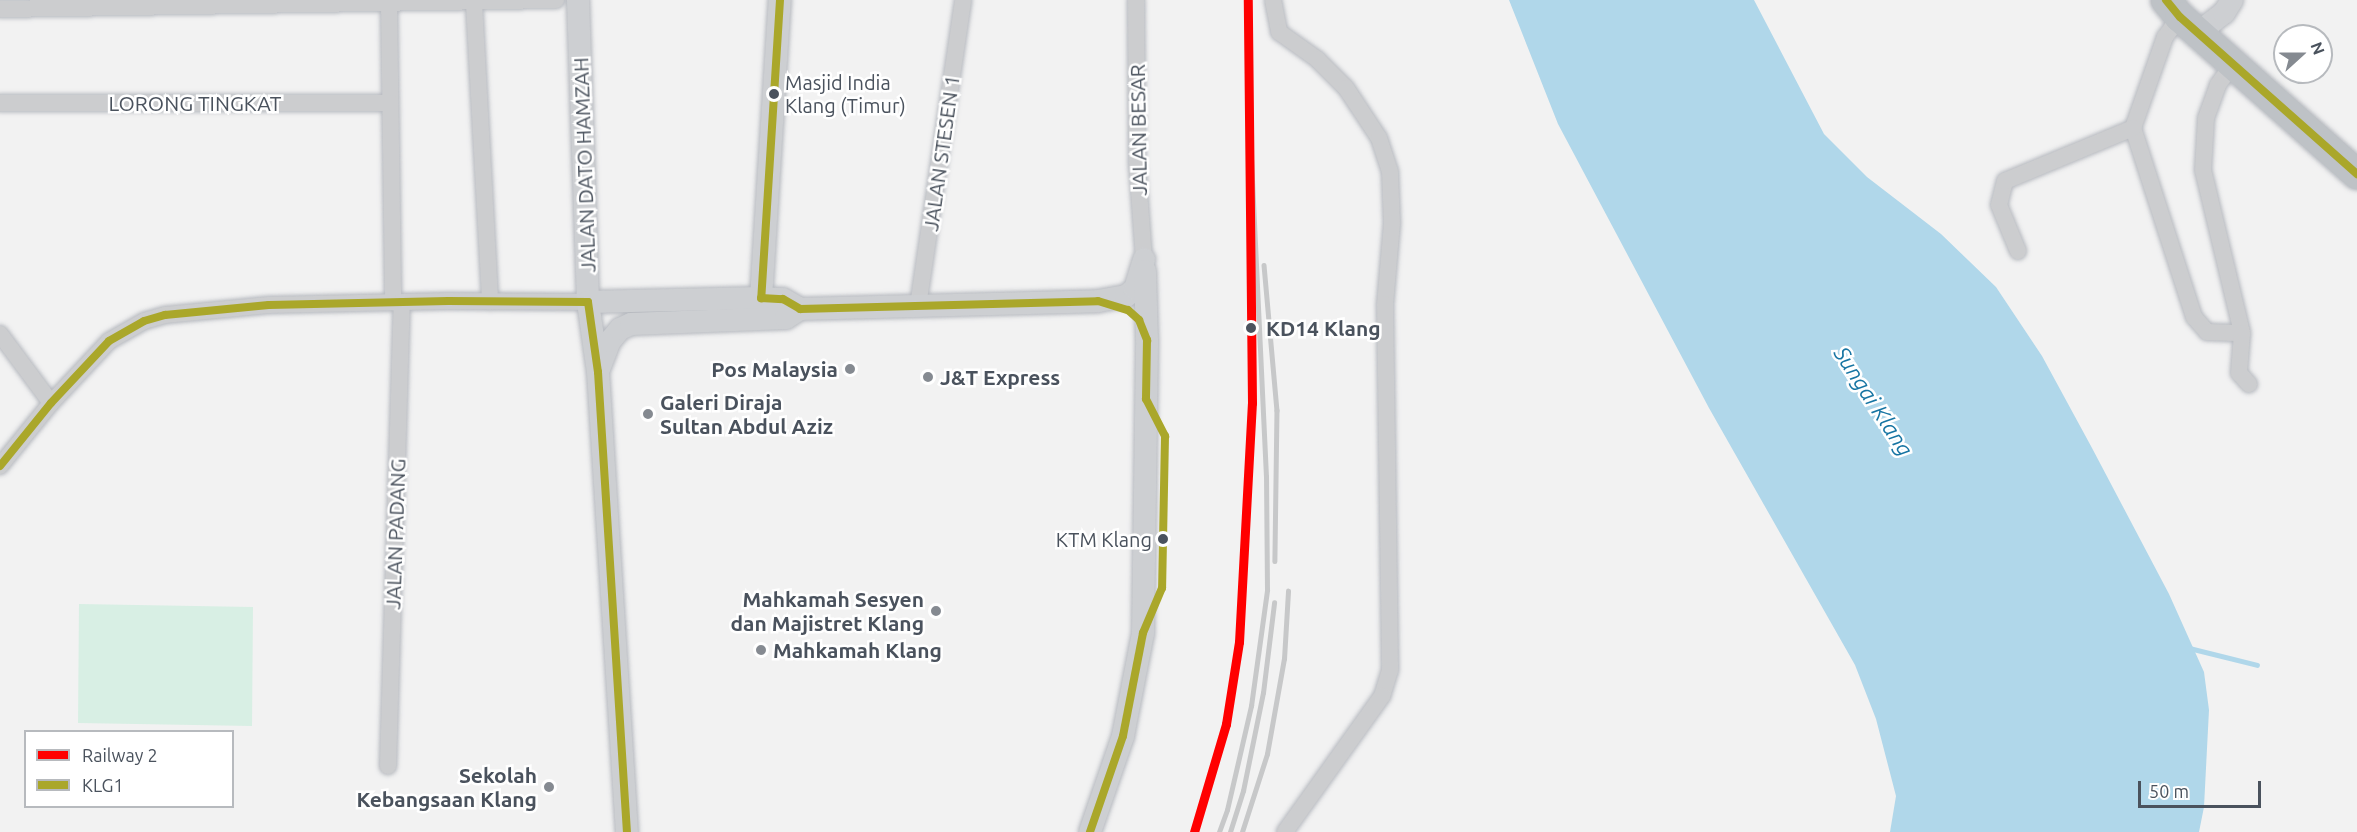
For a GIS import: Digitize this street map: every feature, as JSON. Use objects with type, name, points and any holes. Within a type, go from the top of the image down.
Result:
[{"type":"highway","points":[[2181,17],[2357,174]]},
{"type":"main road","name":"JALAN DATO HAMZAH","points":[[578,0],[588,302],[598,372],[627,832]]},
{"type":"main road","points":[[761,298],[780,0]]},
{"type":"main road","points":[[2181,17],[2224,13],[2232,0]]},
{"type":"main road","points":[[598,372],[610,341],[620,329],[631,324],[786,318],[800,309],[1098,301],[1126,296],[1135,289],[1144,259]]},
{"type":"main road","points":[[1090,832],[1123,736],[1143,633],[1147,340],[1144,259]]},
{"type":"main road","points":[[588,302],[761,298],[783,299],[800,309]]},
{"type":"main road","points":[[1098,301],[1135,313],[1147,340]]},
{"type":"street","points":[[0,9],[556,0]]},
{"type":"street","name":"JALAN STESEN 1","points":[[918,306],[963,0]]},
{"type":"street","name":"JALAN BESAR","points":[[1136,0],[1137,180],[1144,259]]},
{"type":"street","points":[[1273,0],[1279,32],[1317,58],[1346,88],[1379,138],[1390,172],[1392,224],[1385,304],[1390,670],[1382,696],[1285,832]]},
{"type":"street","points":[[389,3],[390,103],[398,302]]},
{"type":"street","points":[[474,3],[490,302]]},
{"type":"street","points":[[2181,17],[2165,37],[2133,128],[2194,317],[2207,332],[2242,333]]},
{"type":"street","points":[[2233,64],[2218,85],[2206,118],[2203,170],[2242,333],[2239,373],[2249,384]]},
{"type":"street","name":"LORONG TINGKAT","points":[[0,103],[390,103]]},
{"type":"street","points":[[2018,251],[1999,206],[2005,181],[2133,128]]},
{"type":"street","name":"JALAN PADANG","points":[[388,766],[398,302]]},
{"type":"street","points":[[0,466],[51,403],[109,341],[144,321],[165,315],[269,305],[588,302]]},
{"type":"street","points":[[0,334],[51,403]]},
{"type":"green space","points":[[79,604],[253,607],[252,726],[78,723]]},
{"type":"water","name":"Sungai Klang","points":[[1509,0],[1754,0],[1824,134],[1867,177],[1941,234],[1996,287],[2042,356],[2092,448],[2169,594],[2204,672],[2209,710],[2204,807],[2199,832],[1890,832],[1896,796],[1876,719],[1855,665],[1709,408],[1558,124]]},
{"type":"waterway","points":[[2189,648],[2257,665]]},
{"type":"railway","points":[[1219,832],[1227,810],[1251,706],[1267,590],[1266,477],[1247,72]]},
{"type":"railway","points":[[1264,265],[1277,410],[1275,561]]},
{"type":"railway","points":[[1242,832],[1267,754],[1284,659],[1288,591]]},
{"type":"railway","points":[[1230,832],[1243,791],[1263,693],[1274,603]]},
{"type":"rail line","name":"2","points":[[1194,832],[1226,724],[1239,642],[1252,403],[1248,0]]},
{"type":"transit line","name":"KLG1","points":[[780,0],[761,298],[783,299],[800,309],[1098,301],[1128,310],[1139,320],[1147,340],[1146,399],[1165,436],[1162,588],[1143,633],[1123,736],[1090,832]]},
{"type":"transit line","name":"KLG1","points":[[2166,0],[2180,17],[2357,174]]},
{"type":"transit line","name":"KLG1","points":[[0,466],[51,403],[109,341],[144,321],[165,315],[269,305],[448,301],[588,302],[598,372],[627,832]]},
{"type":"place","name":"Masjid India Klang (Timur)","points":[[774,94]]},
{"type":"place","name":"KD14 Klang","points":[[1251,328]]},
{"type":"place","name":"Pos Malaysia","points":[[850,369]]},
{"type":"place","name":"J&T Express","points":[[928,377]]},
{"type":"place","name":"Galeri Diraja Sultan Abdul Aziz","points":[[648,414]]},
{"type":"place","name":"KTM Klang","points":[[1163,539]]},
{"type":"place","name":"Mahkamah Sesyen dan Majistret Klang","points":[[936,611]]},
{"type":"place","name":"Mahkamah Klang","points":[[761,650]]},
{"type":"place","name":"Sekolah Kebangsaan Klang","points":[[549,787]]}]
